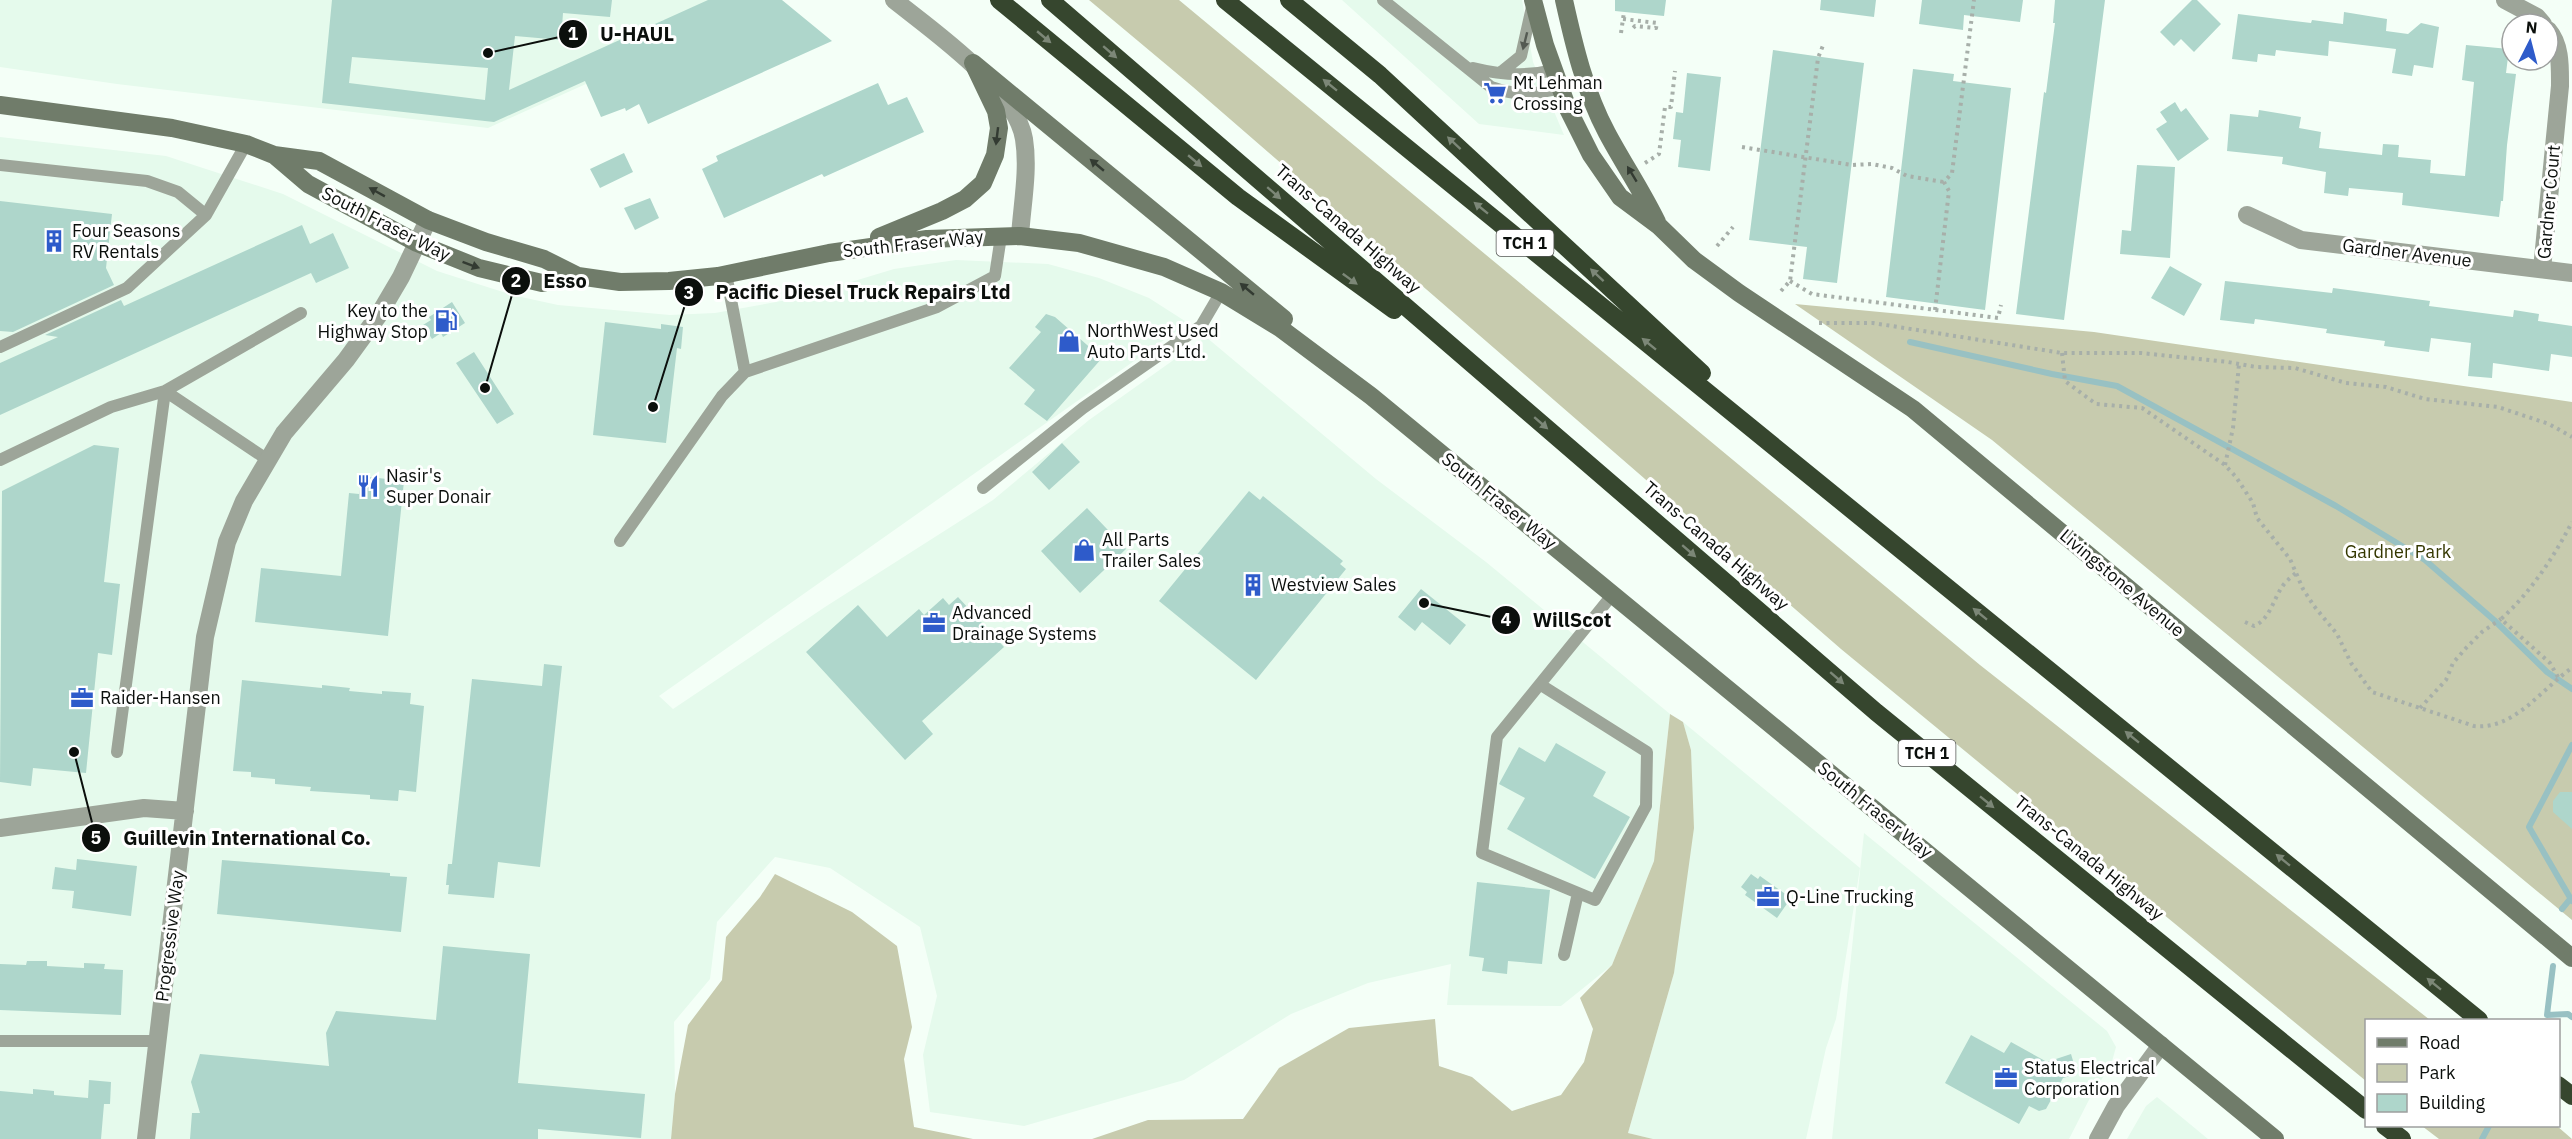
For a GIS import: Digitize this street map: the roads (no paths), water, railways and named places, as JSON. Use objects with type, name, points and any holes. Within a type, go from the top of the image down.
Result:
[{"type":"highway","points":[[999,0],[1238,197],[1497,385]]},
{"type":"highway","name":"Trans-Canada Highway","points":[[1050,0],[1876,712],[2365,1108]]},
{"type":"highway","name":"TCH 1","points":[[1225,0],[2478,1019]]},
{"type":"highway","points":[[1289,0],[1380,75],[1825,486]]},
{"type":"highway","points":[[2560,1086],[2572,1096]]},
{"type":"highway","points":[[2387,1127],[2402,1139]]},
{"type":"street","points":[[894,0],[1302,334],[1371,396]]},
{"type":"street","name":"Livingstone Avenue","points":[[1533,0],[1553,70],[1568,110],[1591,155],[1620,197],[1659,226],[1694,260],[1913,409],[2572,958]]},
{"type":"street","name":"Livingstone Avenue","points":[[1564,0],[1582,70],[1606,132],[1637,182],[1659,226]]},
{"type":"street","points":[[2505,0],[2528,12]]},
{"type":"street","points":[[973,63],[1014,112],[1024,138],[1026,164],[1020,236]]},
{"type":"street","points":[[829,253],[917,223],[965,199],[983,183],[995,155],[999,128],[996,111],[973,63]]},
{"type":"street","points":[[1553,70],[1582,70]]},
{"type":"street","points":[[1560,88],[1582,70]]},
{"type":"street","name":"Gardner Court","points":[[2542,269],[2560,72]]},
{"type":"street","name":"South Fraser Way","points":[[0,105],[172,128],[246,144],[274,155],[319,161],[428,220],[486,242],[544,259],[578,276],[620,282],[669,280],[726,274],[829,253],[927,238],[1020,236],[1107,249],[1164,267],[1221,292],[1280,328],[1371,396],[2275,1139]]},
{"type":"street","name":"South Fraser Way","points":[[274,155],[308,184],[417,243],[479,268],[542,283],[578,276]]},
{"type":"street","name":"Gardner Avenue","points":[[2247,215],[2301,240],[2572,273]]},
{"type":"street","name":"Progressive Way","points":[[146,1139],[205,637],[227,542],[244,501],[284,433],[346,360],[378,316],[428,220]]},
{"type":"street","points":[[0,828],[144,808],[185,811]]},
{"type":"street","points":[[2098,1139],[2116,1106],[2161,1045]]},
{"type":"lane","points":[[1383,0],[1491,87],[1509,93],[1537,94],[1560,88]]},
{"type":"lane","points":[[1500,73],[1521,56],[1533,0]]},
{"type":"lane","points":[[1469,68],[1532,76],[1553,70]]},
{"type":"lane","points":[[0,347],[127,288],[206,215],[246,144]]},
{"type":"lane","points":[[0,165],[147,181],[178,192],[206,215]]},
{"type":"lane","points":[[620,541],[722,396],[745,372],[937,307],[995,276],[1001,236]]},
{"type":"lane","points":[[726,274],[745,372]]},
{"type":"lane","points":[[983,488],[1083,408],[1201,326],[1221,292]]},
{"type":"lane","points":[[0,460],[111,407],[165,391],[301,313]]},
{"type":"lane","points":[[165,391],[268,460]]},
{"type":"lane","points":[[117,752],[165,391]]},
{"type":"lane","points":[[1541,685],[1647,752],[1646,806],[1595,900],[1482,853],[1497,737],[1613,594]]},
{"type":"lane","points":[[1564,955],[1578,893]]},
{"type":"lane","points":[[0,1041],[158,1041]]},
{"type":"waterway","points":[[1910,342],[2117,386],[2336,506],[2425,560],[2494,620],[2547,672],[2572,689]]},
{"type":"waterway","points":[[2572,745],[2529,827],[2572,901]]},
{"type":"waterway","points":[[2562,909],[2571,898]]},
{"type":"waterway","points":[[2553,966],[2547,1015],[2568,1014],[2572,1017]]},
{"type":"waterway","points":[[2482,1139],[2488,1127]]},
{"type":"place","name":"U-HAUL","points":[[488,53]]},
{"type":"place","name":"Mt Lehman Crossing","points":[[1495,93]]},
{"type":"place","name":"Four Seasons RV Rentals","points":[[54,241]]},
{"type":"place","name":"Key to the Highway Stop","points":[[446,321]]},
{"type":"place","name":"NorthWest Used Auto Parts Ltd.","points":[[1069,341]]},
{"type":"place","name":"Esso","points":[[485,388]]},
{"type":"place","name":"Pacific Diesel Truck Repairs Ltd","points":[[653,407]]},
{"type":"place","name":"Nasir's Super Donair","points":[[368,486]]},
{"type":"place","name":"All Parts Trailer Sales","points":[[1084,550]]},
{"type":"place","name":"Westview Sales","points":[[1253,585]]},
{"type":"place","name":"WillScot","points":[[1424,603]]},
{"type":"place","name":"Advanced Drainage Systems","points":[[934,623]]},
{"type":"place","name":"Raider-Hansen","points":[[82,698]]},
{"type":"place","name":"Guillevin International Co.","points":[[74,752]]},
{"type":"place","name":"Q-Line Trucking","points":[[1768,897]]},
{"type":"place","name":"Status Electrical Corporation","points":[[2006,1078]]},
{"type":"park label","name":"Gardner Park","points":[[2398,552]]}]
